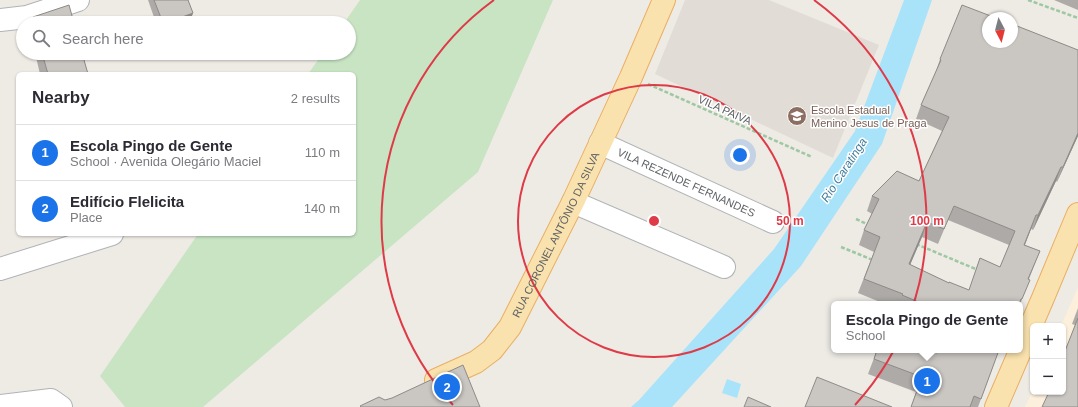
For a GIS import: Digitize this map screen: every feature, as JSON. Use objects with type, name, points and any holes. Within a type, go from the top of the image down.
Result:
[{"type":"main road","name":"RUA CORONEL ANTÔNIO DA SILVA","points":[[421,386],[476,362],[492,350],[510,326],[573,202],[631,77],[664,0]]},
{"type":"main road","points":[[1023,344],[1078,214]]},
{"type":"main road","points":[[996,407],[1019,353]]},
{"type":"street","points":[[30,16],[78,0]]},
{"type":"street","points":[[0,20],[16,18]]},
{"type":"street","name":"VILA REZENDE FERNANDES","points":[[600,143],[774,222]]},
{"type":"street","points":[[573,202],[724,267]]},
{"type":"street","points":[[0,269],[106,236]]},
{"type":"street","points":[[0,406],[51,400],[61,407]]},
{"type":"path","points":[[1028,0],[1078,18]]},
{"type":"path","name":"VILA PAIVA","points":[[631,77],[812,157]]},
{"type":"path","points":[[856,219],[871,225]]},
{"type":"path","points":[[914,243],[978,271]]},
{"type":"path","points":[[841,247],[877,262]]},
{"type":"shaded area","name":"Escola Estadual Menino Jesus de Praga","points":[[685,0],[769,0],[879,45],[833,158],[655,74]]},
{"type":"shaded area","points":[[1078,287],[1078,407],[1025,407],[1031,395],[1066,395],[1066,323],[1062,323]]},
{"type":"green space","points":[[360,0],[553,0],[478,172],[203,407],[125,407],[100,376],[197,236],[356,236],[356,72],[309,72],[318,60],[356,60],[356,16],[349,16]]},
{"type":"water","name":"Rio Caratinga","points":[[904,0],[932,0],[882,144],[801,266],[672,407],[631,407],[639,400],[774,249],[855,131]]},
{"type":"water","points":[[727,379],[741,384],[737,398],[722,393]]},
{"type":"building","points":[[154,0],[188,0],[193,13],[185,16],[160,16]]},
{"type":"building","points":[[69,5],[72,16],[36,16]]},
{"type":"building","points":[[962,5],[982,13],[982,48],[1018,48],[1018,26],[1078,50],[1078,133],[1063,167],[1061,167],[1038,215],[1036,215],[1024,245],[1040,251],[1028,279],[1030,280],[1020,301],[916,301],[902,295],[903,294],[864,279],[880,237],[864,230],[879,199],[872,196],[897,171],[919,181],[949,117],[921,105],[941,60],[940,59]],"holes":[[[954,206],[1015,231],[1000,267],[980,258],[969,290],[949,283],[909,264],[927,222],[944,229]]]},
{"type":"building","points":[[44,60],[84,60],[87,72],[47,72]]},
{"type":"building","points":[[1078,318],[1078,407],[1042,407],[1048,395],[1066,395],[1066,348]]},
{"type":"building","points":[[876,353],[998,353],[981,399],[974,396],[970,407],[911,407],[922,377],[874,359]]},
{"type":"building","points":[[463,365],[480,407],[360,406],[379,397],[385,400],[392,398]]},
{"type":"building","points":[[817,377],[892,407],[805,407]]},
{"type":"building","points":[[748,397],[771,407],[744,407]]},
{"type":"place","name":"Escola Estadual Menino Jesus de Praga","points":[[797,116]]},
{"type":"place","name":"Escola Pingo de Gente","points":[[927,381]]},
{"type":"place","name":"Edifício Flelicita","points":[[447,387]]}]
